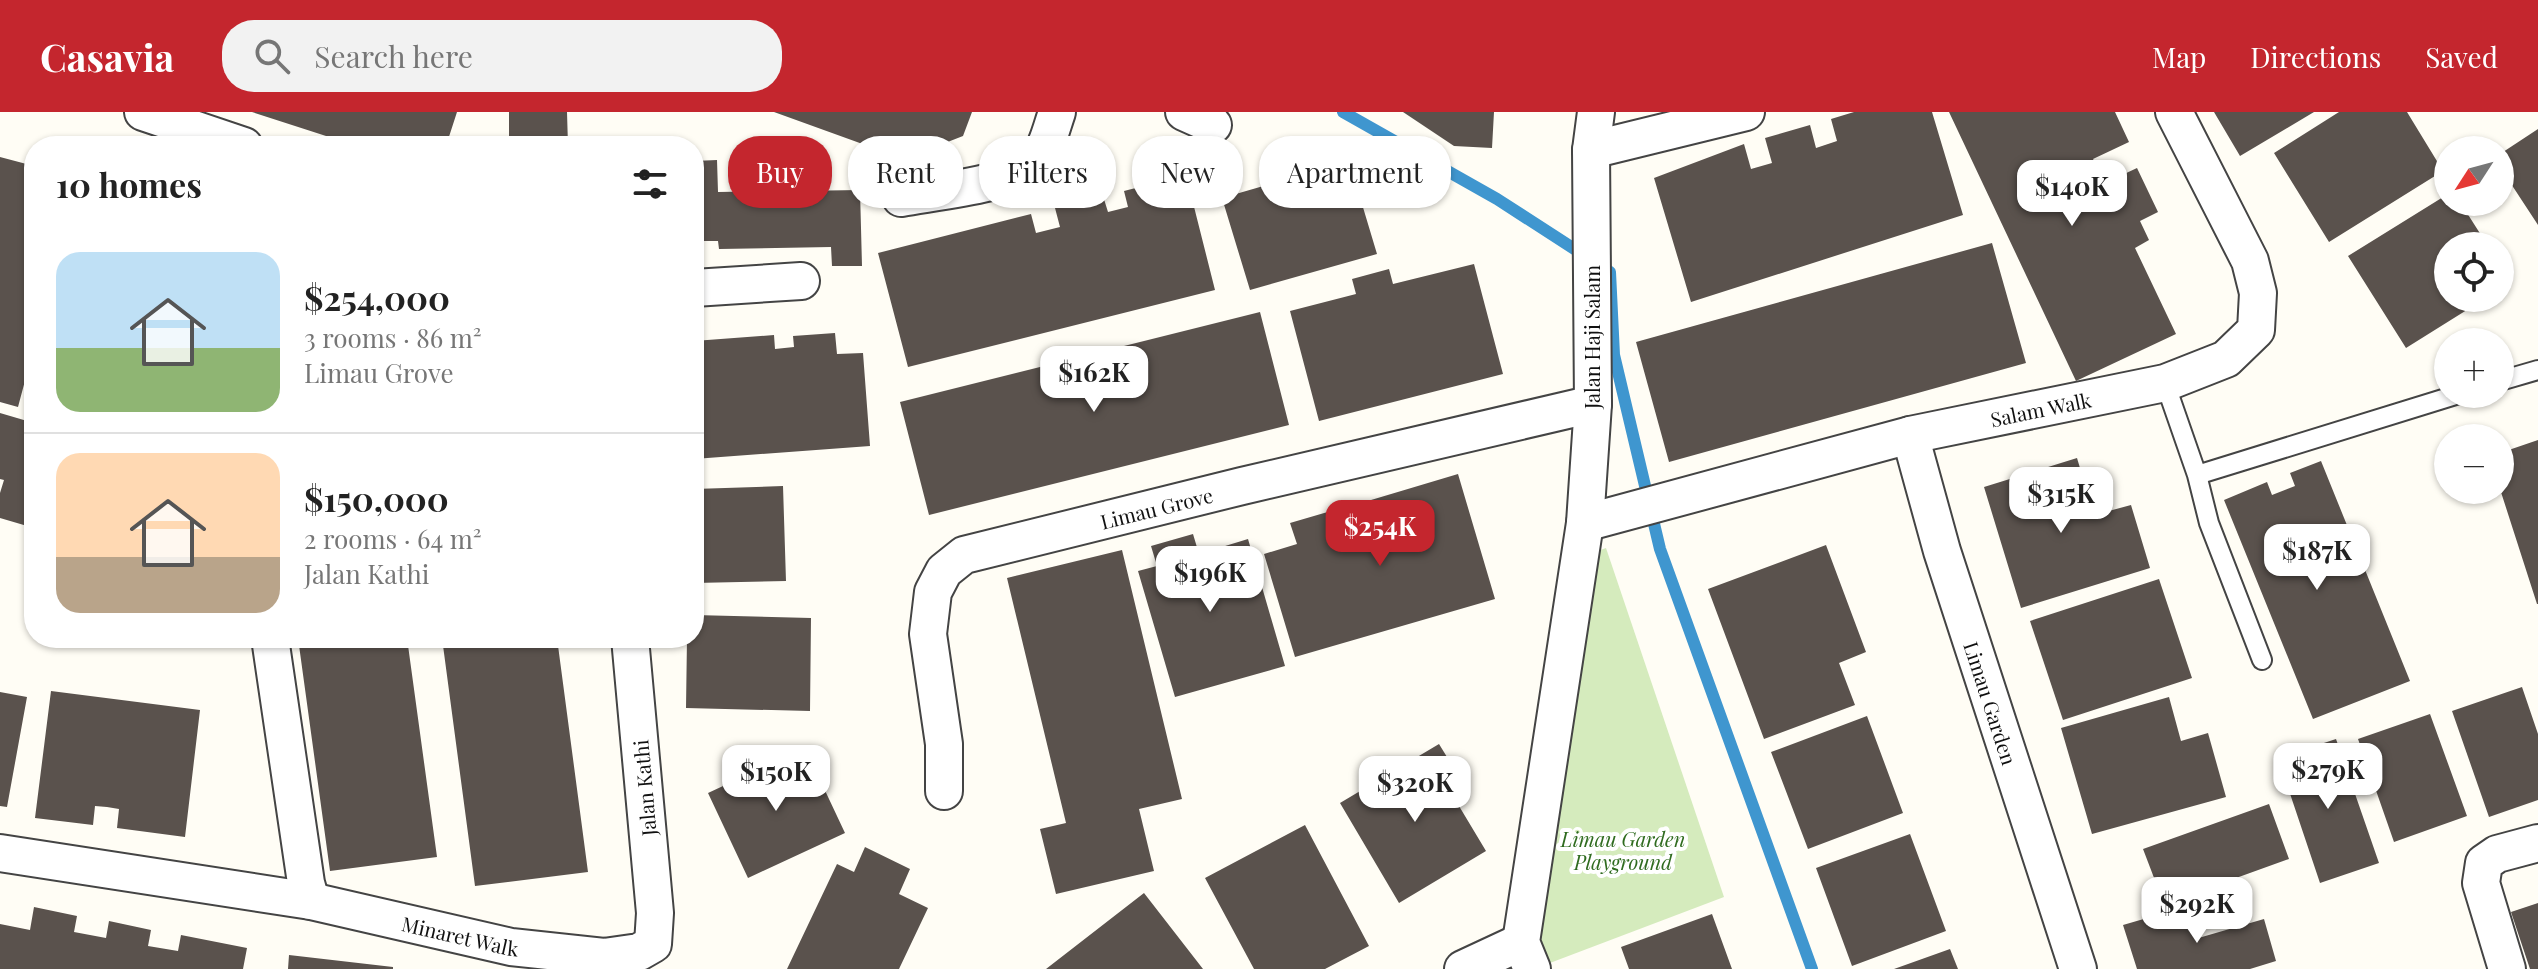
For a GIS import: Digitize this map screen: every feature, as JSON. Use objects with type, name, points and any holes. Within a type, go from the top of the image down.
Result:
[{"type":"street","points":[[143,112],[214,136]]},
{"type":"street","points":[[963,186],[1016,176],[1034,164],[1046,146],[1057,112]]},
{"type":"street","name":"Jalan Haji Salam","points":[[1585,523],[1593,404],[1591,150],[1596,112]]},
{"type":"street","points":[[1591,150],[1746,112]]},
{"type":"street","name":"Salam Walk","points":[[1585,523],[1910,435],[2165,383],[2226,359],[2256,330],[2258,293],[2250,261],[2174,112]]},
{"type":"street","points":[[704,287],[801,281]]},
{"type":"street","name":"Limau Grove","points":[[944,791],[944,744],[928,634],[933,592],[944,571],[964,555],[1593,404]]},
{"type":"street","name":"Limau Garden","points":[[1910,435],[1942,551],[2078,969]]},
{"type":"street","points":[[1463,969],[1526,955],[1585,523]]},
{"type":"street","points":[[271,648],[311,901]]},
{"type":"street","name":"Jalan Kathi","points":[[631,648],[655,913],[654,938]]},
{"type":"street","points":[[2507,969],[2481,883],[2484,863],[2497,854],[2538,843]]},
{"type":"street","name":"Minaret Walk","points":[[0,853],[311,901],[511,947],[604,957],[627,955],[646,948],[653,944],[654,938]]},
{"type":"lane","points":[[2514,377],[2538,370]]},
{"type":"lane","points":[[2165,383],[2197,475],[2209,523],[2262,660]]},
{"type":"lane","points":[[2197,475],[2434,402]]},
{"type":"green space","name":"Limau Garden Playground","points":[[1606,548],[1724,897],[1542,966],[1530,933],[1584,556]]},
{"type":"building","points":[[252,112],[457,112],[449,136],[326,136]]},
{"type":"building","points":[[509,112],[567,112],[568,136],[509,136]]},
{"type":"building","points":[[774,112],[972,112],[963,136],[848,136],[848,139]]},
{"type":"building","points":[[1403,112],[1494,112],[1492,148],[1454,146],[1451,136],[1439,136]]},
{"type":"building","points":[[1854,112],[1932,112],[1963,215],[1691,302],[1654,178],[1744,144],[1751,169],[1772,163],[1765,138],[1810,125],[1816,148],[1837,141],[1831,119]]},
{"type":"building","points":[[1949,112],[2115,112],[2129,142],[2093,159],[2105,183],[2137,168],[2158,212],[2140,221],[2149,240],[2135,248],[2176,334],[2076,381]]},
{"type":"building","points":[[2214,112],[2314,112],[2240,156]]},
{"type":"building","points":[[2339,112],[2407,112],[2434,156],[2434,177],[2329,242],[2274,153]]},
{"type":"building","points":[[2538,129],[2538,225],[2514,188],[2514,145]]},
{"type":"building","points":[[0,157],[24,163],[24,384],[18,407],[0,402]]},
{"type":"building","points":[[717,160],[718,192],[728,192],[728,208],[832,208],[832,190],[848,190],[848,208],[860,208],[862,266],[832,266],[831,247],[719,249],[718,241],[704,241],[704,161]]},
{"type":"building","points":[[1259,187],[1259,208],[1363,208],[1377,254],[1250,290],[1225,208],[1243,208],[1243,192]]},
{"type":"building","points":[[1132,189],[1132,208],[1194,208],[1215,290],[908,367],[878,253],[1031,214],[1036,233],[1060,227],[1055,208],[1107,208],[1108,212],[1128,207],[1124,191]]},
{"type":"building","points":[[2434,203],[2434,216],[2469,216],[2479,232],[2434,232],[2434,312],[2464,312],[2406,348],[2348,256]]},
{"type":"building","points":[[1992,243],[2026,363],[1669,462],[1636,342]]},
{"type":"building","points":[[1474,264],[1503,374],[1319,421],[1290,311],[1356,294],[1352,279],[1389,269],[1393,284]]},
{"type":"building","points":[[1260,312],[1289,425],[929,515],[900,402]]},
{"type":"building","points":[[835,333],[837,354],[863,353],[870,446],[704,458],[704,340],[774,335],[775,349],[794,347],[793,336]]},
{"type":"building","points":[[0,413],[24,420],[24,525],[0,518],[0,493],[4,480],[0,479]]},
{"type":"building","points":[[2538,440],[2538,604],[2505,504],[2514,504],[2514,448]]},
{"type":"building","points":[[2077,458],[2094,515],[2131,505],[2150,568],[2021,608],[1984,487]]},
{"type":"building","points":[[2321,461],[2410,681],[2313,719],[2224,500],[2267,482],[2272,495],[2295,486],[2290,473]]},
{"type":"building","points":[[1458,474],[1495,599],[1295,657],[1264,554],[1297,544],[1290,523],[1331,511],[1339,537],[1368,528],[1361,503]]},
{"type":"building","points":[[783,486],[786,581],[704,583],[704,489]]},
{"type":"building","points":[[1193,534],[1199,554],[1248,539],[1285,666],[1175,697],[1138,571],[1157,566],[1151,546]]},
{"type":"building","points":[[1826,545],[1866,652],[1839,663],[1855,705],[1764,739],[1708,589]]},
{"type":"building","points":[[1122,550],[1182,799],[1139,809],[1154,871],[1056,894],[1040,829],[1066,823],[1007,578]]},
{"type":"building","points":[[2159,579],[2192,678],[2063,720],[2030,621]]},
{"type":"building","points":[[704,615],[811,618],[810,711],[686,708],[687,648],[704,648]]},
{"type":"building","points":[[299,648],[408,648],[437,857],[330,871]]},
{"type":"building","points":[[443,648],[558,648],[588,872],[475,886]]},
{"type":"building","points":[[2522,687],[2538,734],[2538,800],[2489,817],[2452,711]]},
{"type":"building","points":[[51,691],[200,710],[185,837],[117,828],[119,809],[107,807],[95,806],[93,825],[35,818]]},
{"type":"building","points":[[0,692],[27,697],[7,807],[0,806]]},
{"type":"building","points":[[2169,697],[2181,741],[2208,733],[2226,797],[2092,834],[2061,728]]},
{"type":"building","points":[[2430,714],[2467,816],[2394,842],[2358,739]]},
{"type":"building","points":[[1867,716],[1903,813],[1808,849],[1771,752]]},
{"type":"building","points":[[2336,739],[2379,863],[2320,883],[2278,758]]},
{"type":"building","points":[[1439,744],[1463,783],[1450,791],[1486,851],[1399,903],[1340,803]]},
{"type":"building","points":[[805,748],[845,833],[748,878],[708,793]]},
{"type":"building","points":[[2269,804],[2289,859],[2164,904],[2143,849]]},
{"type":"building","points":[[1305,825],[1369,946],[1325,969],[1254,969],[1205,878]]},
{"type":"building","points":[[1910,834],[1946,931],[1852,966],[1816,868]]},
{"type":"building","points":[[865,847],[910,869],[899,894],[928,908],[899,969],[787,969],[837,864],[854,872]]},
{"type":"building","points":[[1144,893],[1203,969],[1046,969]]},
{"type":"building","points":[[2538,903],[2538,969],[2530,969],[2511,912]]},
{"type":"building","points":[[34,907],[77,916],[74,932],[106,938],[109,921],[151,930],[148,946],[178,951],[181,935],[247,948],[243,969],[0,969],[0,924],[30,930]]},
{"type":"building","points":[[2185,907],[2195,939],[2264,919],[2276,961],[2250,969],[2137,969],[2123,925]]},
{"type":"building","points":[[1712,914],[1732,969],[1629,969],[1621,947]]},
{"type":"building","points":[[1950,949],[1958,969],[1894,969]]},
{"type":"building","points":[[289,955],[393,967],[393,969],[288,969]]},
{"type":"waterway","points":[[1343,112],[1497,199],[1610,272],[1614,355],[1660,549],[1812,969]]}]
